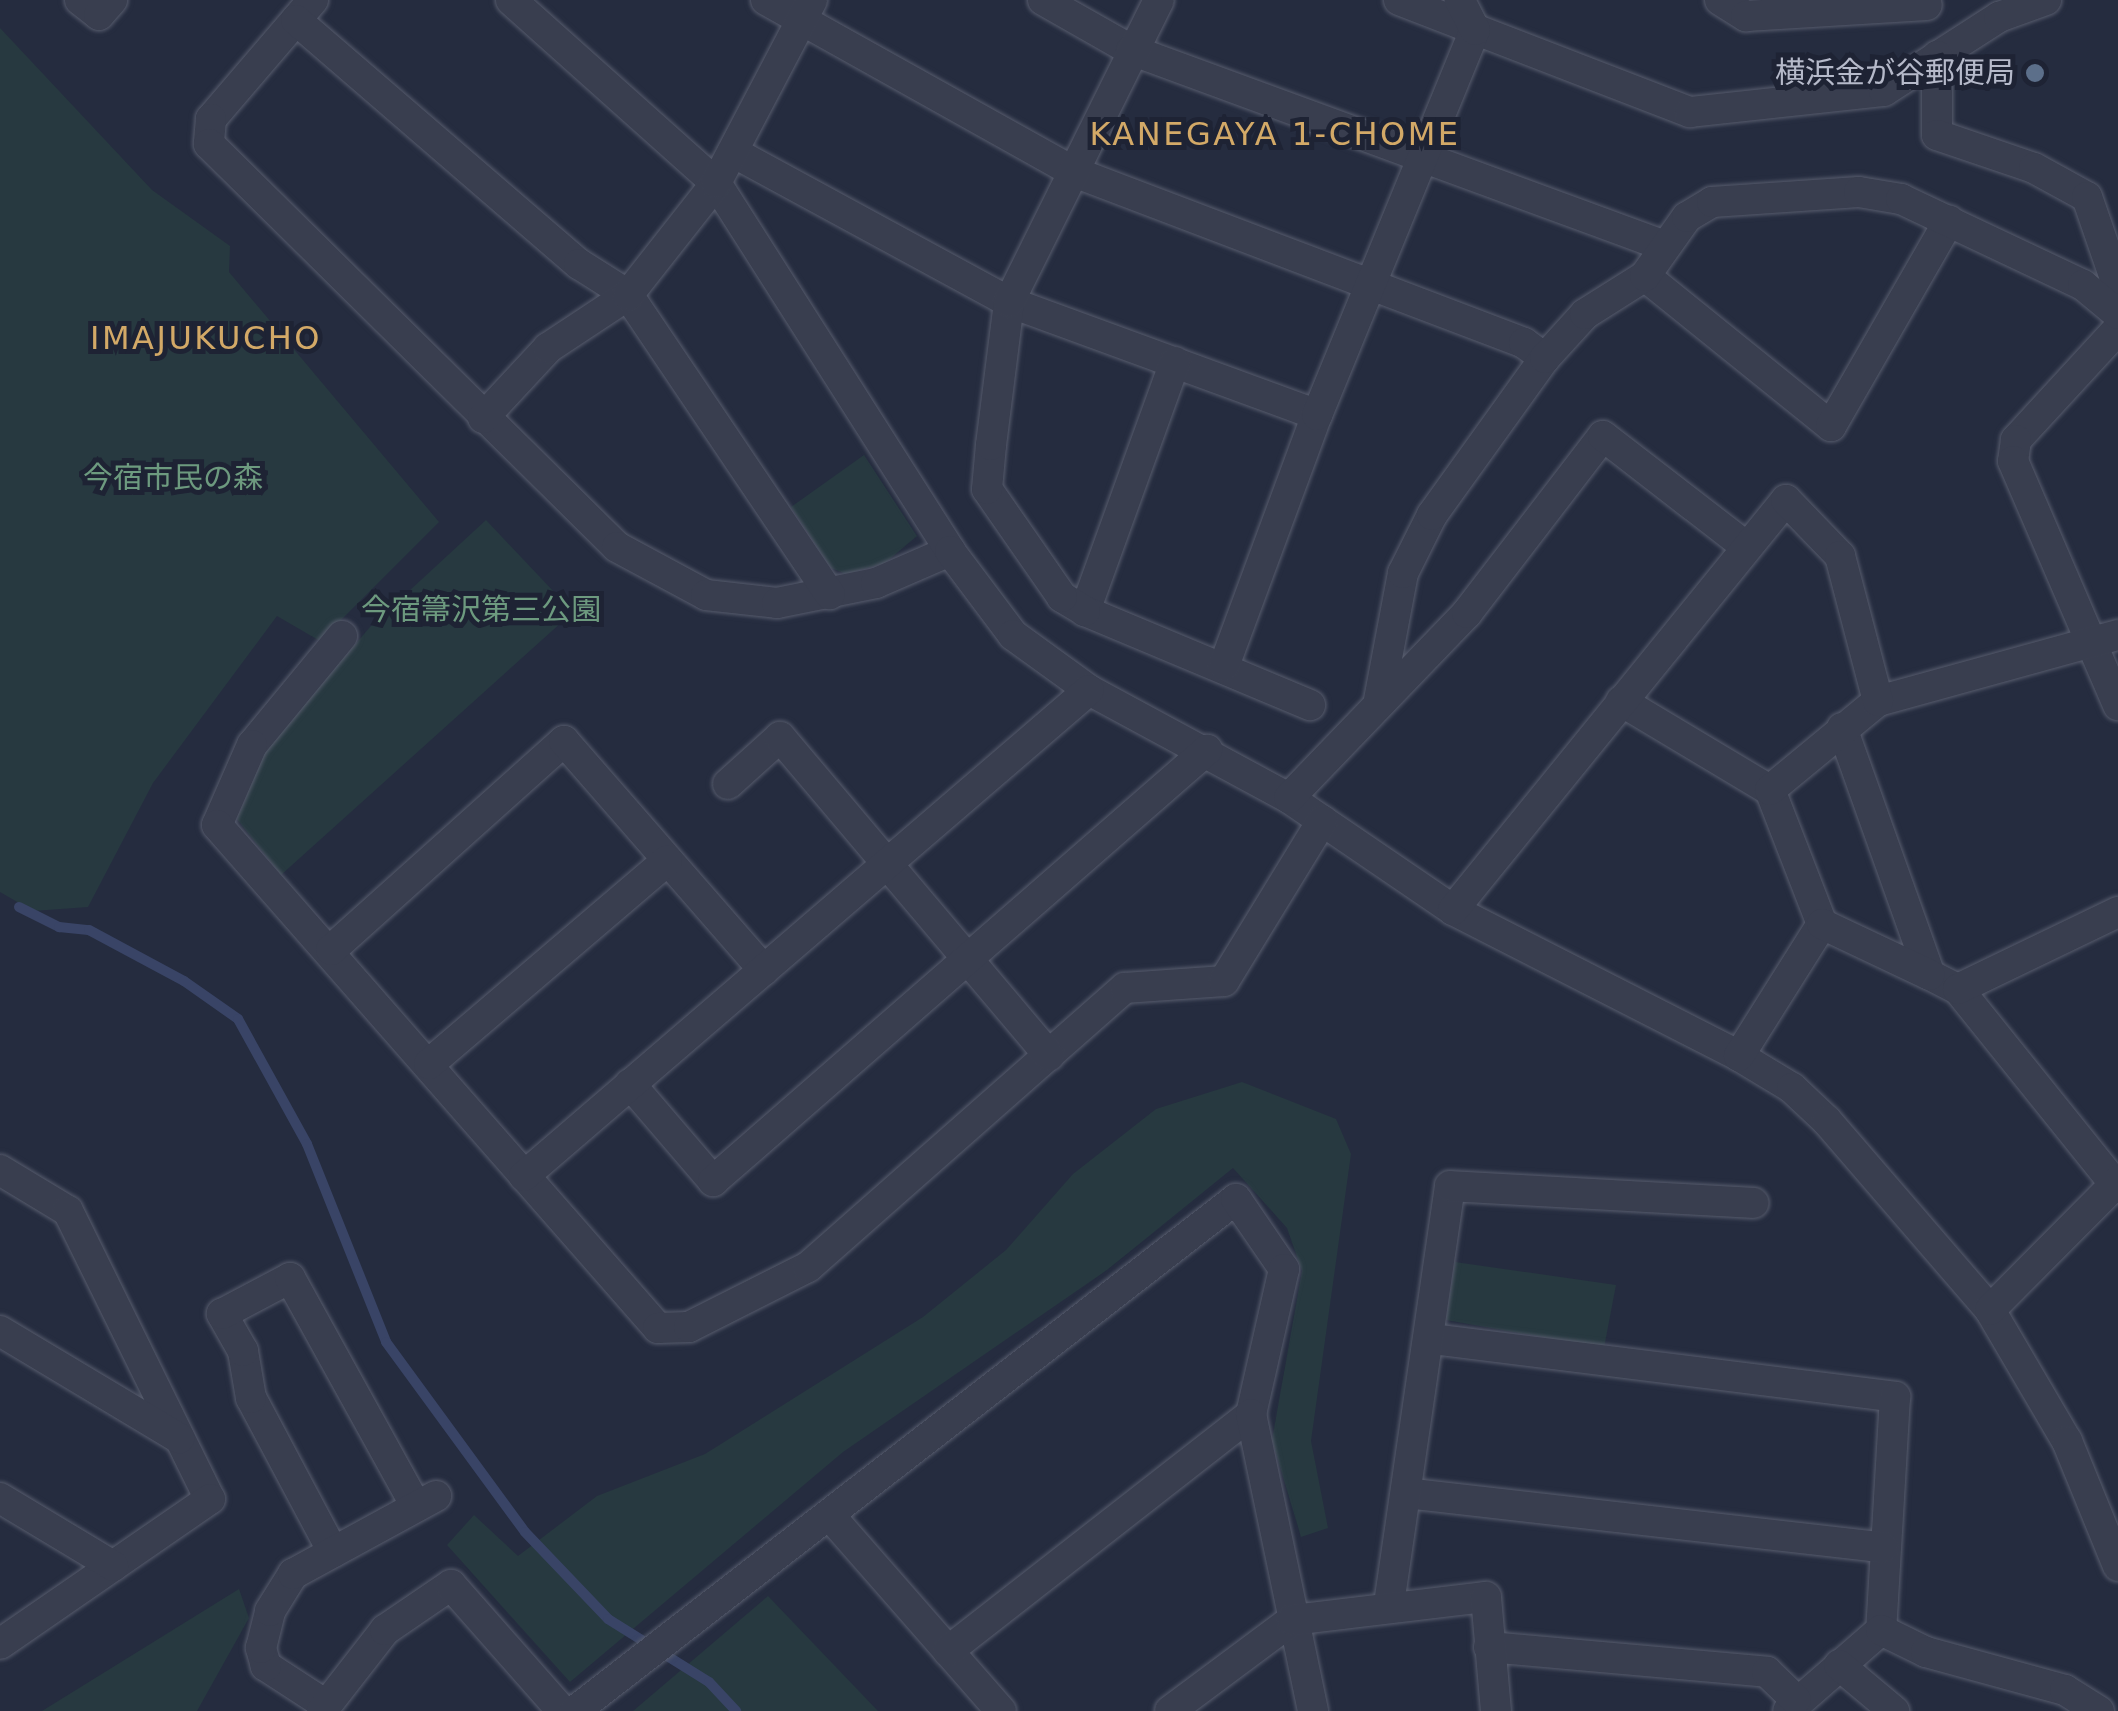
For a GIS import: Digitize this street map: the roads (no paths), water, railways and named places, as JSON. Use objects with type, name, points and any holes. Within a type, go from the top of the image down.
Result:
[{"type":"street","points":[[80,0],[99,15],[112,0]]},
{"type":"street","points":[[510,0],[716,183],[950,551],[1013,635],[1089,690],[1207,750],[1289,798],[1452,910],[1739,1056],[1792,1088],[1827,1121],[1990,1310],[2067,1442],[2114,1546]]},
{"type":"street","points":[[766,0],[807,10],[1074,172],[1372,289],[1524,343],[1545,358]]},
{"type":"street","points":[[1042,0],[1131,50],[1666,246]]},
{"type":"street","points":[[1159,0],[1009,302],[987,489],[1062,597],[1085,612],[1224,666],[1310,705]]},
{"type":"street","points":[[1399,0],[1690,112],[1884,91],[1998,17],[2046,0]]},
{"type":"street","points":[[1224,666],[1318,415],[1475,30],[1460,0]]},
{"type":"street","points":[[1720,0],[1746,16],[1928,3],[1944,51],[1937,135],[2034,168],[2086,197],[2118,287]]},
{"type":"street","points":[[830,594],[628,295],[579,264],[304,10],[211,119],[209,144],[617,547],[664,578],[706,595],[777,603],[830,594],[876,583],[950,551]]},
{"type":"street","points":[[483,418],[548,348],[628,295],[716,183],[807,10]]},
{"type":"street","points":[[734,152],[1009,302],[1318,415]]},
{"type":"street","points":[[1380,700],[1404,573],[1432,515],[1545,358],[1585,314],[1645,276],[1686,216],[1712,202],[1859,192],[1902,199],[2083,285],[2118,314]]},
{"type":"street","points":[[1645,276],[1831,426],[1949,221]]},
{"type":"street","points":[[2118,330],[2016,440],[2013,461],[2106,638],[2118,706]]},
{"type":"street","points":[[1085,612],[1175,362]]},
{"type":"street","points":[[1289,798],[1350,724],[1380,700],[1467,612],[1603,436],[1744,544]]},
{"type":"street","points":[[1452,910],[1744,544],[1786,500],[1840,556],[1878,701]]},
{"type":"street","points":[[342,636],[252,745],[218,825],[658,1328],[689,1327],[808,1267],[1125,988],[1224,980],[1322,821]]},
{"type":"street","points":[[1770,790],[1878,701],[2106,638]]},
{"type":"street","points":[[524,1176],[1089,690]]},
{"type":"street","points":[[1621,702],[1770,790],[1822,924],[1958,989],[2117,1185],[1990,1310]]},
{"type":"street","points":[[1842,728],[1930,975]]},
{"type":"street","points":[[728,784],[780,737],[1048,1055]]},
{"type":"street","points":[[331,950],[564,741],[764,970]]},
{"type":"street","points":[[630,1084],[713,1181],[1207,750]]},
{"type":"street","points":[[428,1064],[668,861]]},
{"type":"street","points":[[1958,989],[2118,912]]},
{"type":"street","points":[[1739,1056],[1822,924]]},
{"type":"street","points":[[0,1170],[68,1211],[210,1499],[0,1644]]},
{"type":"street","points":[[1390,1604],[1432,1340],[1450,1186],[1754,1203]]},
{"type":"street","points":[[574,1711],[1236,1200],[1284,1269],[1251,1414],[1313,1711]]},
{"type":"street","points":[[334,1552],[252,1398],[243,1351],[222,1314],[290,1278],[426,1501],[334,1552],[293,1574],[270,1611],[261,1648],[266,1666],[324,1708],[385,1630],[450,1584],[562,1711]]},
{"type":"street","points":[[0,1331],[179,1438]]},
{"type":"street","points":[[1432,1340],[1895,1397],[1881,1630],[1792,1705],[1767,1672],[1488,1647]]},
{"type":"street","points":[[948,1651],[1251,1414]]},
{"type":"street","points":[[1406,1492],[1883,1547]]},
{"type":"street","points":[[0,1498],[113,1566]]},
{"type":"street","points":[[830,1516],[1001,1711]]},
{"type":"street","points":[[1170,1711],[1292,1620],[1390,1604],[1486,1597],[1496,1711]]},
{"type":"street","points":[[1881,1630],[1926,1652],[2065,1690],[2099,1711]]},
{"type":"street","points":[[1839,1664],[1894,1711]]},
{"type":"waterway","points":[[19,907],[59,927],[89,930],[184,981],[238,1019],[307,1144],[386,1342],[525,1532],[608,1619],[709,1682],[736,1711]]},
{"type":"place","name":"横浜金が谷郵便局","points":[[2035,73]]},
{"type":"district","name":"KANEGAYA 1-CHOME","points":[[1275,134]]},
{"type":"district","name":"IMAJUKUCHO","points":[[206,338]]},
{"type":"park label","name":"今宿市民の森","points":[[173,478]]},
{"type":"park label","name":"今宿箒沢第三公園","points":[[481,610]]}]
